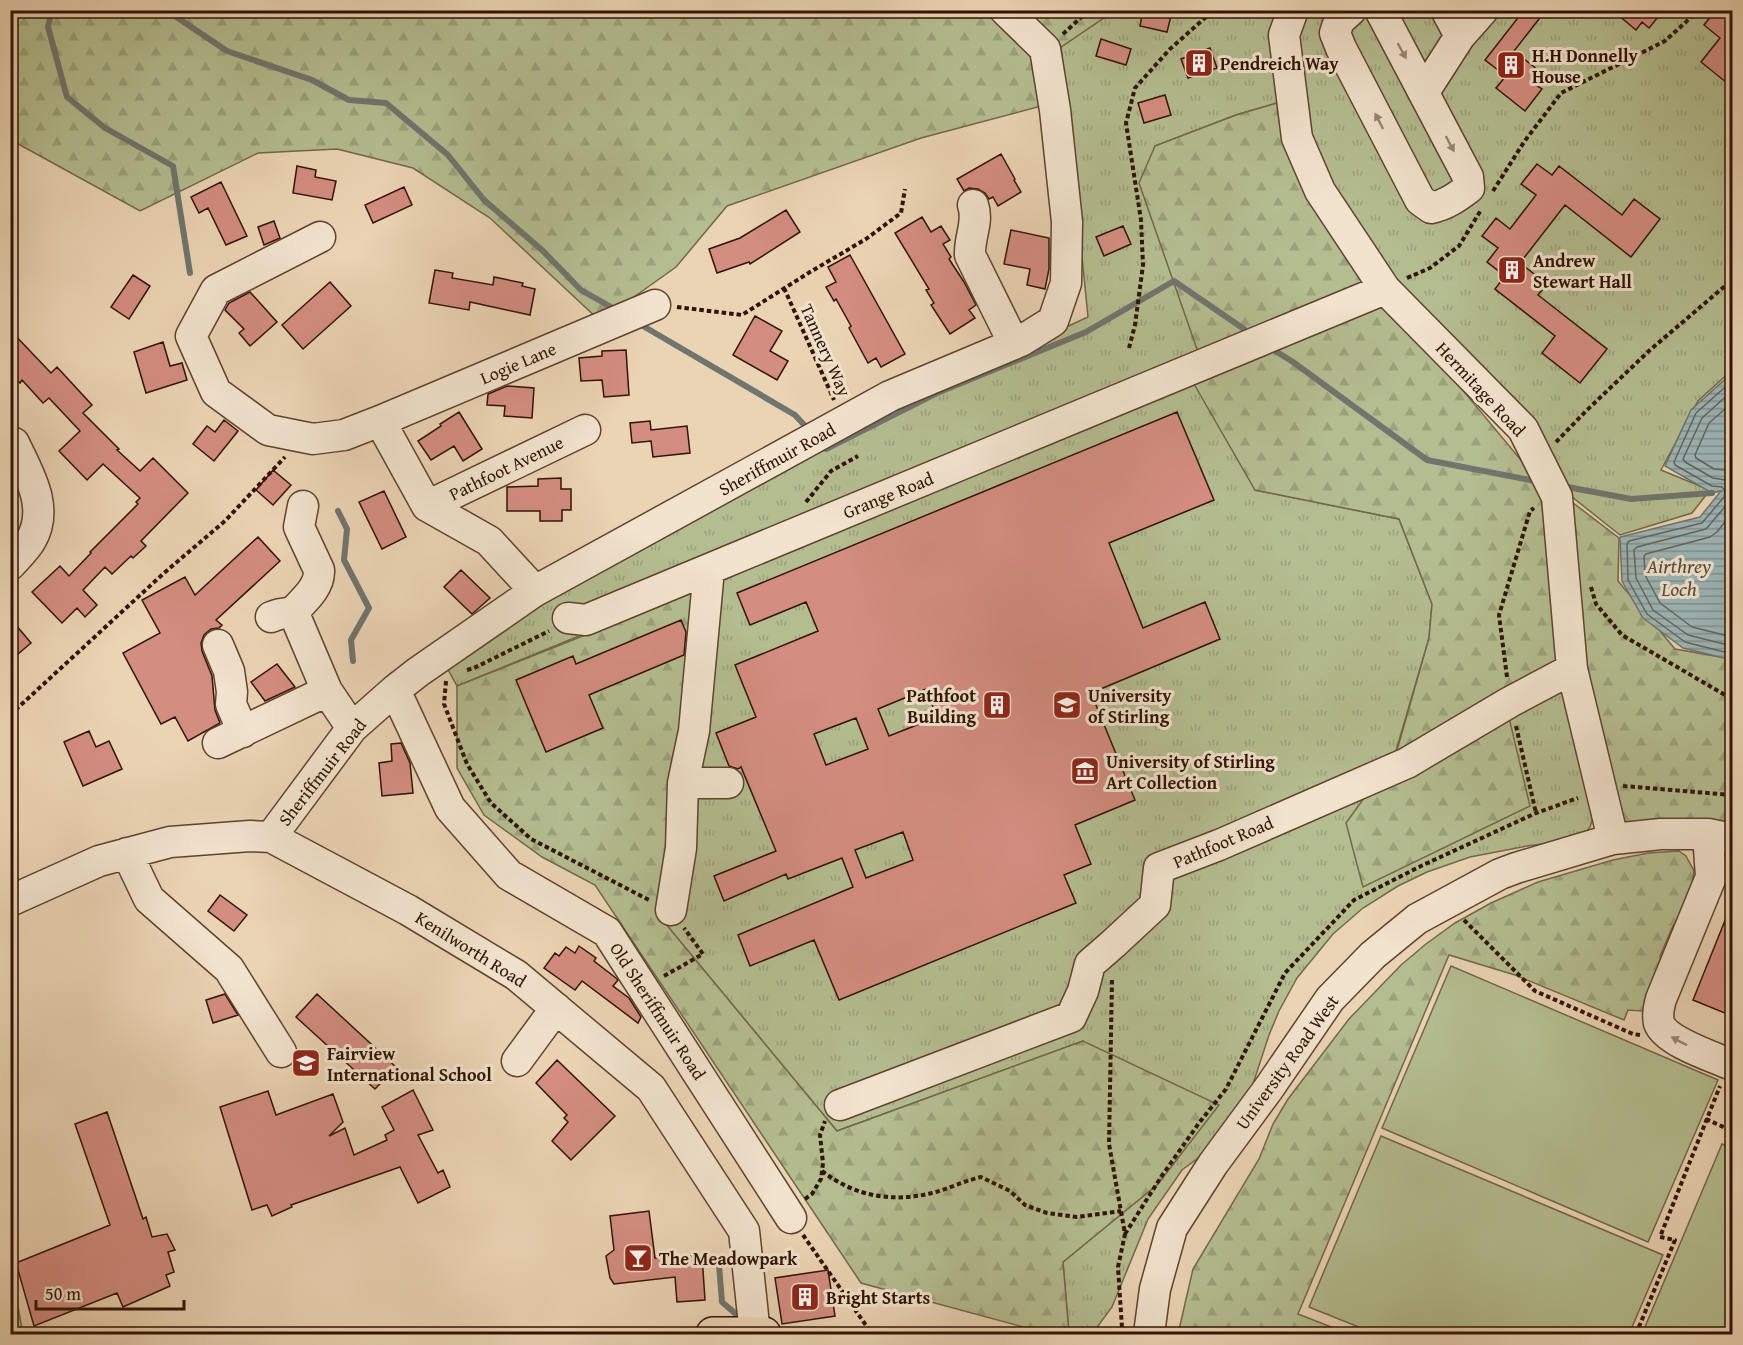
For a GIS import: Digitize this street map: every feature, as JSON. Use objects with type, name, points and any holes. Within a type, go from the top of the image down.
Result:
[{"type":"main road","points":[[713,1335],[758,1334]]},
{"type":"street","points":[[1005,10],[1045,49]]},
{"type":"street","name":"Hermitage Road","points":[[1293,10],[1284,34],[1297,138],[1320,191],[1385,289],[1523,429],[1557,497],[1572,669],[1613,839]]},
{"type":"street","points":[[1351,10],[1339,21],[1335,33],[1341,48],[1420,200],[1431,208],[1441,206],[1469,188],[1468,177],[1380,10]]},
{"type":"street","points":[[1424,92],[1453,23],[1483,10]]},
{"type":"street","name":"Sheriffmuir Road","points":[[272,837],[352,728],[395,690],[477,629],[535,591],[890,396],[1014,344],[1053,321],[1066,283],[1067,222],[1055,111],[1045,49]]},
{"type":"street","points":[[973,205],[976,213],[969,245],[970,255],[1014,344]]},
{"type":"street","name":"Logie Lane","points":[[320,237],[216,290],[191,336],[216,392],[268,430],[313,439],[344,435],[655,305]]},
{"type":"street","name":"Grange Road","points":[[568,618],[586,620],[1385,289]]},
{"type":"street","points":[[380,421],[427,506],[489,542],[535,591]]},
{"type":"street","name":"Pathfoot Avenue","points":[[427,506],[585,430]]},
{"type":"street","points":[[10,565],[32,539],[39,513],[37,494],[14,443]]},
{"type":"street","points":[[303,506],[299,527],[319,570],[320,578],[315,586],[281,616],[296,618],[327,691],[352,728]]},
{"type":"street","points":[[671,910],[681,848],[683,783],[694,731],[709,569]]},
{"type":"street","points":[[218,645],[229,671],[231,737],[327,691]]},
{"type":"street","name":"Pathfoot Road","points":[[835,1109],[1071,1017],[1083,991],[1090,964],[1155,905],[1159,868],[1219,845],[1407,763],[1510,702],[1572,669]]},
{"type":"street","name":"Old Sheriffmuir Road","points":[[395,690],[450,808],[509,875],[607,932],[796,1210]]},
{"type":"street","points":[[683,783],[728,783]]},
{"type":"street","name":"University Road West","points":[[1135,1331],[1155,1289],[1172,1228],[1213,1164],[1330,999],[1373,955],[1417,919],[1500,874],[1613,839],[1661,834],[1720,837]]},
{"type":"street","name":"Kenilworth Road","points":[[10,901],[99,861],[127,853],[170,842],[250,836],[272,837],[408,910],[516,975],[651,1088],[744,1231],[758,1334]]},
{"type":"street","points":[[1720,837],[1722,882],[1659,1007],[1659,1024],[1673,1040],[1731,1064]]},
{"type":"street","points":[[127,853],[149,899],[229,969],[281,1052]]},
{"type":"street","points":[[517,1061],[556,1008]]},
{"type":"path","points":[[1081,10],[1088,11]]},
{"type":"path","points":[[1130,348],[1143,265],[1141,220],[1126,123],[1135,88],[1170,49],[1214,10]]},
{"type":"path","points":[[1489,199],[1524,142],[1561,93],[1665,41],[1699,10]]},
{"type":"path","points":[[1045,49],[1088,11]]},
{"type":"path","points":[[655,305],[742,315],[866,239],[900,213],[906,189]]},
{"type":"path","points":[[1385,289],[1430,268],[1459,246],[1483,208]]},
{"type":"path","points":[[1553,445],[1650,350],[1732,280]]},
{"type":"path","name":"Tannery Way","points":[[784,288],[844,422]]},
{"type":"path","points":[[10,715],[164,573],[225,521],[288,453],[313,439]]},
{"type":"path","points":[[1536,813],[1510,702],[1499,615],[1530,511],[1553,490]]},
{"type":"path","points":[[1590,584],[1596,604],[1622,635],[1732,699]]},
{"type":"path","points":[[447,674],[444,704],[467,764],[491,803],[531,839],[636,895],[671,910],[703,954],[644,988]]},
{"type":"path","points":[[1447,903],[1535,992],[1633,1034],[1673,1040]]},
{"type":"path","points":[[1113,944],[1109,1144],[1125,1234],[1118,1267],[1135,1331]]},
{"type":"path","points":[[1636,1335],[1674,1240],[1660,1237],[1706,1119],[1731,1064]]},
{"type":"path","points":[[835,1109],[825,1119],[820,1134],[824,1163],[821,1179],[812,1194],[796,1210],[872,1335]]},
{"type":"path","points":[[1706,1119],[1732,1131]]},
{"type":"path","points":[[822,1171],[856,1191],[891,1198],[932,1193],[981,1177],[1010,1191],[1026,1205],[1047,1213],[1077,1217],[1121,1211]]},
{"type":"green space","points":[[817,10],[884,15],[998,13],[1036,56],[1045,105],[921,138],[727,206],[676,267],[600,321],[490,218],[413,168],[337,149],[258,153],[140,211],[11,140],[10,11]]},
{"type":"green space","points":[[1018,11],[1114,11],[1061,47]]},
{"type":"green space","points":[[1114,11],[1285,11],[1277,103],[1236,115],[1155,146],[1255,490],[1399,519],[1432,604],[1429,638],[1395,754],[1560,673],[1593,818],[1584,835],[1571,840],[1470,857],[1427,872],[1398,886],[1363,908],[1333,934],[1297,978],[1279,1011],[1252,1087],[1213,1147],[1182,1170],[1148,1219],[1112,1307],[1092,1334],[1069,1334],[1063,1262],[1158,1184],[1083,1041],[837,1131],[660,917],[696,591],[1025,453],[457,686],[444,662],[804,448],[1088,317],[1061,47]]},
{"type":"green space","points":[[1306,11],[1732,11],[1732,370],[1698,401],[1661,470],[1710,490],[1692,513],[1620,535],[1562,489],[1427,314],[1366,245],[1329,179],[1306,119],[1298,35]]},
{"type":"green space","points":[[1277,103],[1346,250],[1540,483],[1560,673],[1505,701],[1530,806],[1363,887],[1346,823],[1396,754],[1429,638],[1432,604],[1399,519],[1255,490],[1194,384],[1206,375],[1139,183],[1155,146],[1236,115]]},
{"type":"green space","points":[[1547,483],[1619,538],[1618,581],[1675,649],[1732,659],[1732,828],[1628,825],[1617,819]]},
{"type":"green space","points":[[696,591],[660,917],[837,1131],[1083,1041],[1219,1105],[1158,1184],[1063,1262],[1069,1334],[1049,1334],[861,1283],[595,885],[542,857],[484,815],[457,768],[457,686]]},
{"type":"green space","points":[[1679,851],[1686,856],[1694,871],[1688,911],[1673,926],[1660,956],[1662,973],[1647,1006],[1642,1011],[1628,1010],[1624,1020],[1515,975],[1449,955],[1298,1314],[1349,1334],[1178,1334],[1193,1269],[1259,1159],[1273,1124],[1288,1099],[1349,1019],[1401,965],[1455,923],[1491,903],[1538,882],[1613,860],[1648,853]]},
{"type":"green space","points":[[1451,966],[1718,1080],[1648,1242],[1382,1128]]},
{"type":"green space","points":[[1381,1136],[1663,1255],[1629,1334],[1376,1334],[1309,1307]]},
{"type":"green space","points":[[1722,1144],[1732,1148],[1732,1334],[1642,1334]]},
{"type":"green space","points":[[11,1269],[23,1334],[11,1334]]},
{"type":"water","name":"Airthrey Loch","points":[[1732,373],[1732,660],[1683,648],[1643,618],[1622,581],[1620,537],[1700,517],[1721,491],[1712,493],[1665,466],[1691,410]]},
{"type":"building","points":[[1143,10],[1171,16],[1167,32],[1140,26]]},
{"type":"building","name":"H.H Donnelly House","points":[[1524,10],[1546,10],[1514,51],[1538,70],[1533,75],[1539,80],[1536,85],[1542,89],[1525,111],[1496,88],[1506,76],[1485,60]]},
{"type":"building","name":"H.H Donnelly House","points":[[1612,10],[1664,10],[1649,28],[1642,22],[1636,30]]},
{"type":"building","points":[[1716,10],[1732,10],[1732,87],[1701,62],[1720,38],[1704,25]]},
{"type":"building","points":[[1101,39],[1131,49],[1126,65],[1096,56]]},
{"type":"building","name":"Pendreich Way","points":[[1210,48],[1217,68],[1188,78],[1181,59]]},
{"type":"building","points":[[1165,95],[1171,115],[1144,123],[1138,103]]},
{"type":"building","points":[[1001,154],[1021,192],[998,206],[993,197],[989,199],[978,189],[969,188],[964,191],[957,179]]},
{"type":"building","name":"Andrew Stewart Hall","points":[[1537,164],[1552,175],[1559,166],[1622,215],[1634,199],[1660,219],[1631,257],[1565,205],[1520,263],[1547,284],[1538,295],[1607,349],[1580,383],[1542,353],[1555,336],[1495,289],[1505,276],[1487,262],[1498,248],[1482,236],[1496,218],[1510,229],[1536,195],[1521,184]]},
{"type":"building","points":[[297,166],[316,170],[315,177],[336,181],[332,200],[293,193]]},
{"type":"building","points":[[221,182],[247,236],[226,245],[208,208],[199,213],[191,197]]},
{"type":"building","points":[[404,187],[412,205],[373,223],[365,205]]},
{"type":"building","points":[[786,210],[800,232],[750,264],[749,262],[717,273],[709,249],[740,238]]},
{"type":"building","points":[[922,217],[931,232],[941,226],[950,240],[943,244],[951,257],[949,259],[976,305],[969,310],[975,318],[950,334],[931,305],[934,303],[926,290],[929,289],[895,233]]},
{"type":"building","points":[[274,221],[280,238],[264,245],[258,227]]},
{"type":"building","points":[[1123,226],[1131,244],[1104,256],[1096,237]]},
{"type":"building","points":[[1011,230],[1049,238],[1049,269],[1045,289],[1027,285],[1030,269],[1004,264]]},
{"type":"building","points":[[850,255],[905,354],[881,367],[876,358],[868,363],[849,328],[851,326],[836,299],[834,301],[826,287],[836,282],[828,267]]},
{"type":"building","points":[[435,270],[453,273],[452,278],[493,285],[494,277],[523,283],[522,286],[535,289],[530,315],[470,302],[469,310],[429,303]]},
{"type":"building","points":[[133,275],[150,286],[129,319],[111,307]]},
{"type":"building","points":[[330,282],[351,306],[303,349],[282,325]]},
{"type":"building","points":[[250,292],[277,322],[250,346],[239,333],[244,329],[225,310],[229,303]]},
{"type":"building","points":[[755,316],[782,331],[770,351],[788,361],[777,380],[733,355]]},
{"type":"building","points":[[10,330],[51,373],[57,367],[92,405],[83,413],[119,449],[117,450],[140,471],[153,458],[188,493],[141,541],[146,546],[133,558],[131,556],[112,574],[105,567],[83,590],[97,605],[85,617],[77,608],[62,623],[32,592],[60,566],[69,576],[138,504],[136,502],[140,498],[103,464],[87,480],[59,451],[80,431],[49,398],[43,403],[22,380],[20,383],[10,373]]},
{"type":"building","points":[[163,342],[170,366],[182,363],[187,380],[146,393],[134,352]]},
{"type":"building","points":[[626,350],[629,395],[604,397],[602,380],[581,381],[579,358],[602,356],[602,351]]},
{"type":"building","points":[[507,386],[534,388],[532,418],[504,416],[505,406],[487,405],[488,394]]},
{"type":"building","points":[[459,412],[482,449],[463,461],[454,446],[431,460],[418,441]]},
{"type":"building","name":"Pathfoot Building","points":[[1177,412],[1214,500],[1109,543],[1143,628],[1205,602],[1220,639],[1091,693],[1135,800],[1075,825],[1091,864],[1064,875],[1076,903],[839,1000],[814,940],[750,966],[738,935],[853,887],[842,858],[788,879],[786,874],[724,901],[714,876],[776,851],[741,767],[738,769],[729,766],[716,733],[756,717],[735,665],[818,631],[806,602],[750,625],[737,593]],"holes":[[[926,689],[937,717],[889,736],[878,709]],[[856,718],[868,749],[826,765],[814,734]],[[903,832],[913,860],[866,878],[855,850]]]},
{"type":"building","points":[[224,420],[238,431],[214,461],[193,444],[207,426],[215,432]]},
{"type":"building","points":[[650,421],[651,430],[687,426],[690,453],[653,457],[651,441],[632,443],[630,423]]},
{"type":"building","points":[[273,470],[291,485],[273,505],[256,490]]},
{"type":"building","points":[[561,478],[561,489],[571,489],[571,510],[562,510],[562,521],[540,521],[540,511],[507,511],[507,487],[538,486],[538,479]]},
{"type":"building","points":[[384,491],[406,537],[382,549],[359,502]]},
{"type":"building","points":[[258,537],[280,561],[216,620],[222,625],[219,628],[211,629],[204,635],[201,643],[202,651],[212,676],[215,710],[220,723],[188,741],[175,717],[161,724],[123,653],[160,633],[142,600],[185,577],[195,595]]},
{"type":"building","points":[[461,570],[490,598],[472,614],[444,587]]},
{"type":"building","points":[[10,618],[31,643],[18,654],[10,645]]},
{"type":"building","points":[[681,620],[686,632],[684,655],[589,695],[603,728],[546,752],[516,680],[573,656],[576,664]]},
{"type":"building","points":[[277,664],[295,687],[265,701],[251,682]]},
{"type":"building","points":[[89,731],[96,747],[109,741],[122,769],[83,786],[64,742]]},
{"type":"building","points":[[401,743],[410,763],[413,793],[382,796],[379,763],[392,761],[391,744]]},
{"type":"building","points":[[220,895],[247,915],[234,931],[208,911]]},
{"type":"building","points":[[1732,903],[1732,1016],[1693,1000]]},
{"type":"building","points":[[579,946],[596,958],[594,961],[618,980],[613,986],[629,998],[641,1017],[638,1023],[582,981],[575,990],[544,968],[555,953],[559,956],[566,947],[575,953]]},
{"type":"building","points":[[225,994],[238,1015],[213,1023],[206,1000]]},
{"type":"building","points":[[317,994],[396,1067],[375,1089],[296,1017]]},
{"type":"building","points":[[557,1060],[615,1116],[571,1160],[552,1141],[568,1122],[564,1118],[567,1115],[536,1083]]},
{"type":"building","points":[[413,1090],[433,1130],[418,1135],[438,1173],[443,1170],[450,1187],[418,1203],[400,1167],[291,1205],[292,1207],[272,1216],[267,1205],[252,1210],[220,1107],[268,1091],[276,1115],[333,1094],[343,1122],[329,1136],[345,1128],[354,1155],[387,1140],[385,1135],[394,1130],[382,1107]]},
{"type":"building","points":[[107,1112],[143,1219],[146,1217],[152,1237],[167,1234],[175,1250],[168,1252],[174,1272],[166,1275],[170,1286],[123,1307],[117,1293],[34,1326],[16,1263],[110,1225],[75,1124]]},
{"type":"building","points":[[649,1211],[655,1258],[702,1255],[705,1300],[677,1302],[675,1277],[614,1284],[610,1278],[606,1256],[614,1250],[610,1216]]},
{"type":"building","name":"Bright Starts","points":[[828,1270],[835,1316],[782,1324],[775,1278]]},
{"type":"waterway","points":[[52,10],[48,27],[67,97],[105,128],[173,166],[190,273]]},
{"type":"waterway","points":[[166,10],[227,51],[312,80],[349,100],[386,103],[448,155],[484,200],[542,250],[581,290],[611,307]]},
{"type":"waterway","points":[[823,446],[826,449],[937,393],[1086,332],[1174,281],[1244,329]]},
{"type":"waterway","points":[[643,326],[795,415],[807,428]]},
{"type":"waterway","points":[[1272,349],[1427,460],[1540,482]]},
{"type":"waterway","points":[[1562,486],[1631,499],[1712,493]]},
{"type":"waterway","points":[[338,511],[347,529],[344,560],[369,608],[351,640],[353,661]]},
{"type":"waterway","points":[[719,1265],[722,1302],[736,1314]]},
{"type":"place","name":"Pendreich Way","points":[[1199,63]]},
{"type":"place","name":"H.H Donnelly House","points":[[1511,65]]},
{"type":"place","name":"Andrew Stewart Hall","points":[[1512,270]]},
{"type":"place","name":"Pathfoot Building","points":[[997,705]]},
{"type":"place","name":"University of Stirling","points":[[1067,705]]},
{"type":"place","name":"University of Stirling Art Collection","points":[[1085,771]]},
{"type":"place","name":"Fairview International School","points":[[306,1063]]},
{"type":"place","name":"The Meadowpark","points":[[638,1258]]},
{"type":"place","name":"Bright Starts","points":[[805,1297]]}]
